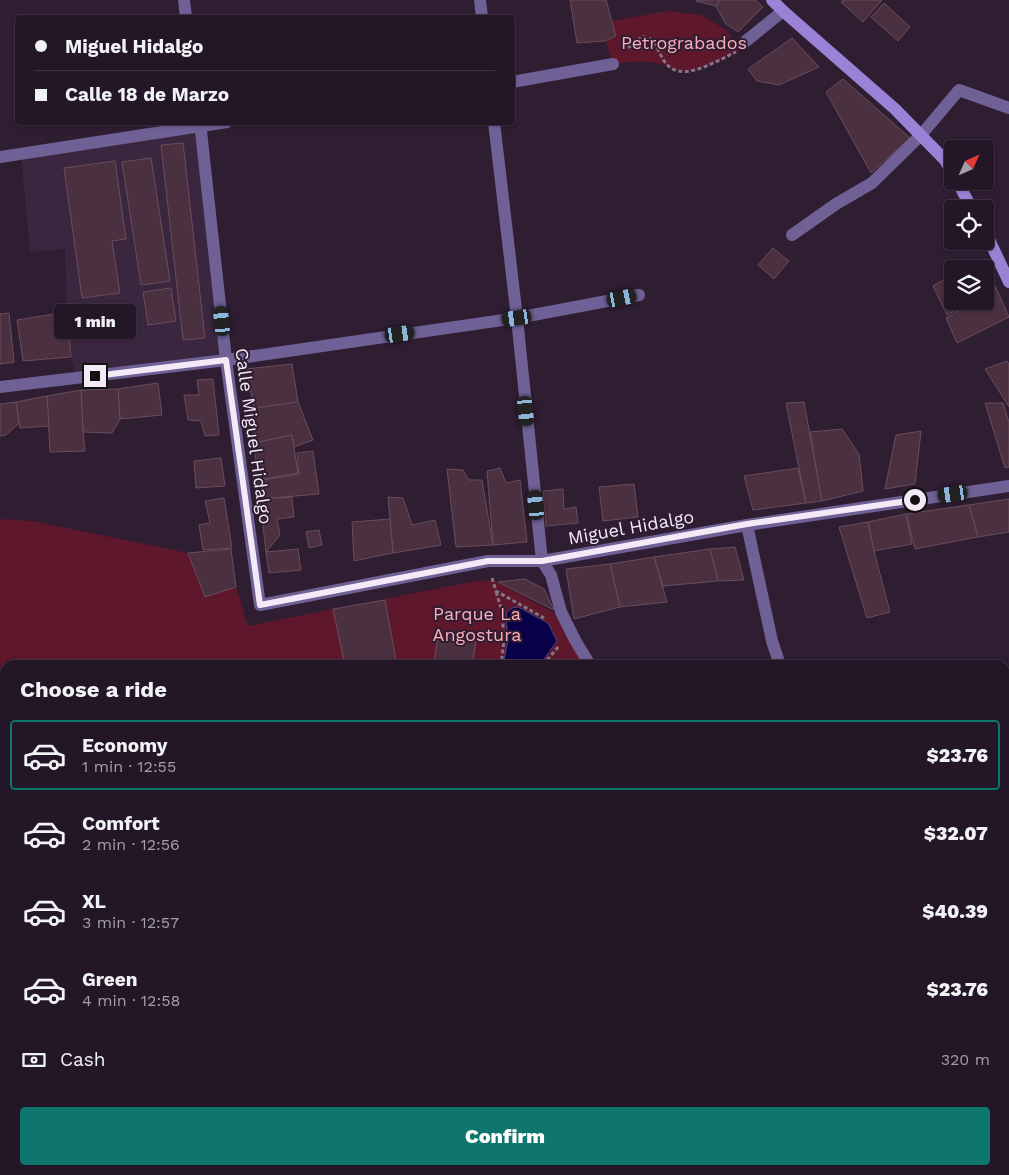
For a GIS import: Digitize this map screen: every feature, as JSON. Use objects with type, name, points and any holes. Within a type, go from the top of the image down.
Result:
[{"type":"main road","points":[[772,0],[895,109],[944,159]]},
{"type":"main road","points":[[994,250],[1009,282]]},
{"type":"street","points":[[184,0],[186,15]]},
{"type":"street","points":[[480,0],[482,15]]},
{"type":"street","points":[[746,41],[783,11]]},
{"type":"street","points":[[515,81],[613,64]]},
{"type":"street","points":[[792,235],[836,204],[872,183],[921,135],[959,90],[1009,108]]},
{"type":"street","points":[[0,157],[195,125]]},
{"type":"street","name":"Calle Miguel Hidalgo","points":[[201,125],[226,360],[260,605]]},
{"type":"street","points":[[494,125],[517,318],[542,561],[551,575],[561,612],[574,640],[587,660]]},
{"type":"street","points":[[0,387],[226,360],[517,318],[639,295]]},
{"type":"street","name":"Miguel Hidalgo","points":[[260,605],[488,561],[542,561],[747,524],[1009,486]]},
{"type":"street","points":[[747,524],[772,641],[778,660]]},
{"type":"path","points":[[613,64],[624,48],[635,45],[641,37],[646,36],[655,42],[667,66],[678,71],[699,69],[739,51],[746,41]]},
{"type":"path","points":[[488,561],[502,611],[504,641],[502,660]]},
{"type":"path","points":[[496,591],[550,621]]},
{"type":"path","points":[[485,639],[504,641]]},
{"type":"path","points":[[549,660],[561,647],[558,640]]},
{"type":"shaded area","points":[[201,126],[226,360],[76,378],[71,357],[67,312],[65,249],[30,252],[21,154]]},
{"type":"shaded area","points":[[518,607],[548,623],[557,641],[544,660],[504,660],[508,640],[506,618],[507,612],[512,608]]},
{"type":"green space","name":"Petrograbados","points":[[667,11],[701,15],[728,31],[739,51],[706,67],[692,70],[681,71],[659,64],[644,62],[613,64],[606,41],[616,36],[612,21]]},
{"type":"green space","name":"Parque La Angostura","points":[[0,519],[33,521],[188,553],[205,597],[236,587],[248,626],[475,581],[493,580],[553,612],[585,660],[0,660]]},
{"type":"building","points":[[570,0],[606,0],[616,36],[605,41],[577,43]]},
{"type":"building","points":[[696,0],[720,0],[716,6]]},
{"type":"building","points":[[720,0],[755,0],[763,7],[738,32],[725,23],[716,6]]},
{"type":"building","points":[[843,0],[882,0],[863,22],[841,2]]},
{"type":"building","points":[[884,3],[910,27],[898,41],[871,17]]},
{"type":"building","points":[[792,38],[819,67],[779,85],[757,81],[748,69]]},
{"type":"building","points":[[843,79],[910,138],[871,173],[826,92]]},
{"type":"building","points":[[183,143],[205,338],[183,340],[161,145]]},
{"type":"building","points":[[151,158],[170,281],[141,285],[122,162]]},
{"type":"building","points":[[115,161],[126,239],[112,241],[120,293],[82,298],[64,168]]},
{"type":"building","points":[[773,248],[789,261],[774,279],[758,265]]},
{"type":"building","points":[[944,280],[944,309],[933,286]]},
{"type":"building","points":[[171,288],[176,321],[148,325],[143,292]]},
{"type":"building","points":[[996,288],[1009,317],[957,343],[946,318],[960,310],[994,310],[994,289]]},
{"type":"building","points":[[945,310],[956,310],[947,315]]},
{"type":"building","points":[[67,312],[71,357],[23,361],[17,320]]},
{"type":"building","points":[[9,313],[14,362],[0,364],[0,314]]},
{"type":"building","points":[[1007,361],[1009,364],[1009,407],[985,369]]},
{"type":"building","points":[[292,364],[298,402],[254,408],[246,369]]},
{"type":"building","points":[[213,379],[219,435],[205,436],[201,421],[188,420],[184,395],[199,395],[197,380]]},
{"type":"building","points":[[158,383],[162,415],[120,419],[118,389]]},
{"type":"building","points":[[118,389],[120,419],[112,433],[83,432],[81,390]]},
{"type":"building","points":[[81,390],[85,451],[50,452],[47,396]]},
{"type":"building","points":[[47,396],[49,426],[20,428],[16,402]]},
{"type":"building","points":[[16,402],[19,423],[6,435],[0,436],[0,404]]},
{"type":"building","points":[[298,402],[313,440],[294,447],[292,435],[254,443],[254,408]]},
{"type":"building","points":[[804,402],[822,501],[806,503],[786,403]]},
{"type":"building","points":[[985,403],[1003,403],[1009,422],[1009,467],[1005,468]]},
{"type":"building","points":[[842,429],[859,454],[863,491],[822,501],[810,432]]},
{"type":"building","points":[[921,431],[915,484],[885,489],[896,435]]},
{"type":"building","points":[[292,435],[298,473],[258,480],[254,443]]},
{"type":"building","points":[[313,451],[319,494],[260,499],[257,481],[299,474],[297,453]]},
{"type":"building","points":[[221,458],[225,486],[196,488],[194,461]]},
{"type":"building","points":[[500,468],[506,483],[520,480],[527,542],[493,545],[487,471]]},
{"type":"building","points":[[798,468],[806,503],[753,510],[744,476]]},
{"type":"building","points":[[447,469],[463,470],[469,480],[482,480],[493,545],[456,547]]},
{"type":"building","points":[[634,484],[638,517],[603,521],[599,487]]},
{"type":"building","points":[[563,489],[564,509],[576,507],[578,523],[546,526],[543,491]]},
{"type":"building","points":[[292,497],[294,517],[277,519],[280,535],[266,552],[260,499]]},
{"type":"building","points":[[388,497],[403,498],[412,525],[435,520],[441,545],[393,553]]},
{"type":"building","points":[[224,498],[232,548],[203,550],[199,525],[210,523],[205,501]]},
{"type":"building","points":[[1009,499],[1009,532],[978,537],[969,505]]},
{"type":"building","points":[[969,505],[978,537],[915,549],[906,514]]},
{"type":"building","points":[[906,514],[912,544],[874,551],[868,522]]},
{"type":"building","points":[[390,519],[393,553],[354,561],[352,522]]},
{"type":"building","points":[[868,522],[890,612],[867,618],[839,527]]},
{"type":"building","points":[[319,530],[322,545],[309,548],[306,532]]},
{"type":"building","points":[[735,547],[744,580],[718,581],[710,549]]},
{"type":"building","points":[[231,549],[236,587],[205,597],[188,553]]},
{"type":"building","points":[[298,549],[301,570],[269,573],[266,552]]},
{"type":"building","points":[[710,549],[718,581],[663,586],[654,557]]},
{"type":"building","points":[[654,557],[667,602],[620,607],[610,564]]},
{"type":"building","points":[[610,564],[620,607],[574,619],[566,569]]},
{"type":"building","points":[[525,579],[544,589],[554,610],[498,582]]},
{"type":"building","points":[[385,600],[396,660],[344,660],[333,609]]},
{"type":"building","points":[[438,636],[476,642],[473,660],[434,660]]},
{"type":"route","points":[[95,376],[226,360],[260,605],[488,561],[542,561],[747,524],[915,500]]}]
